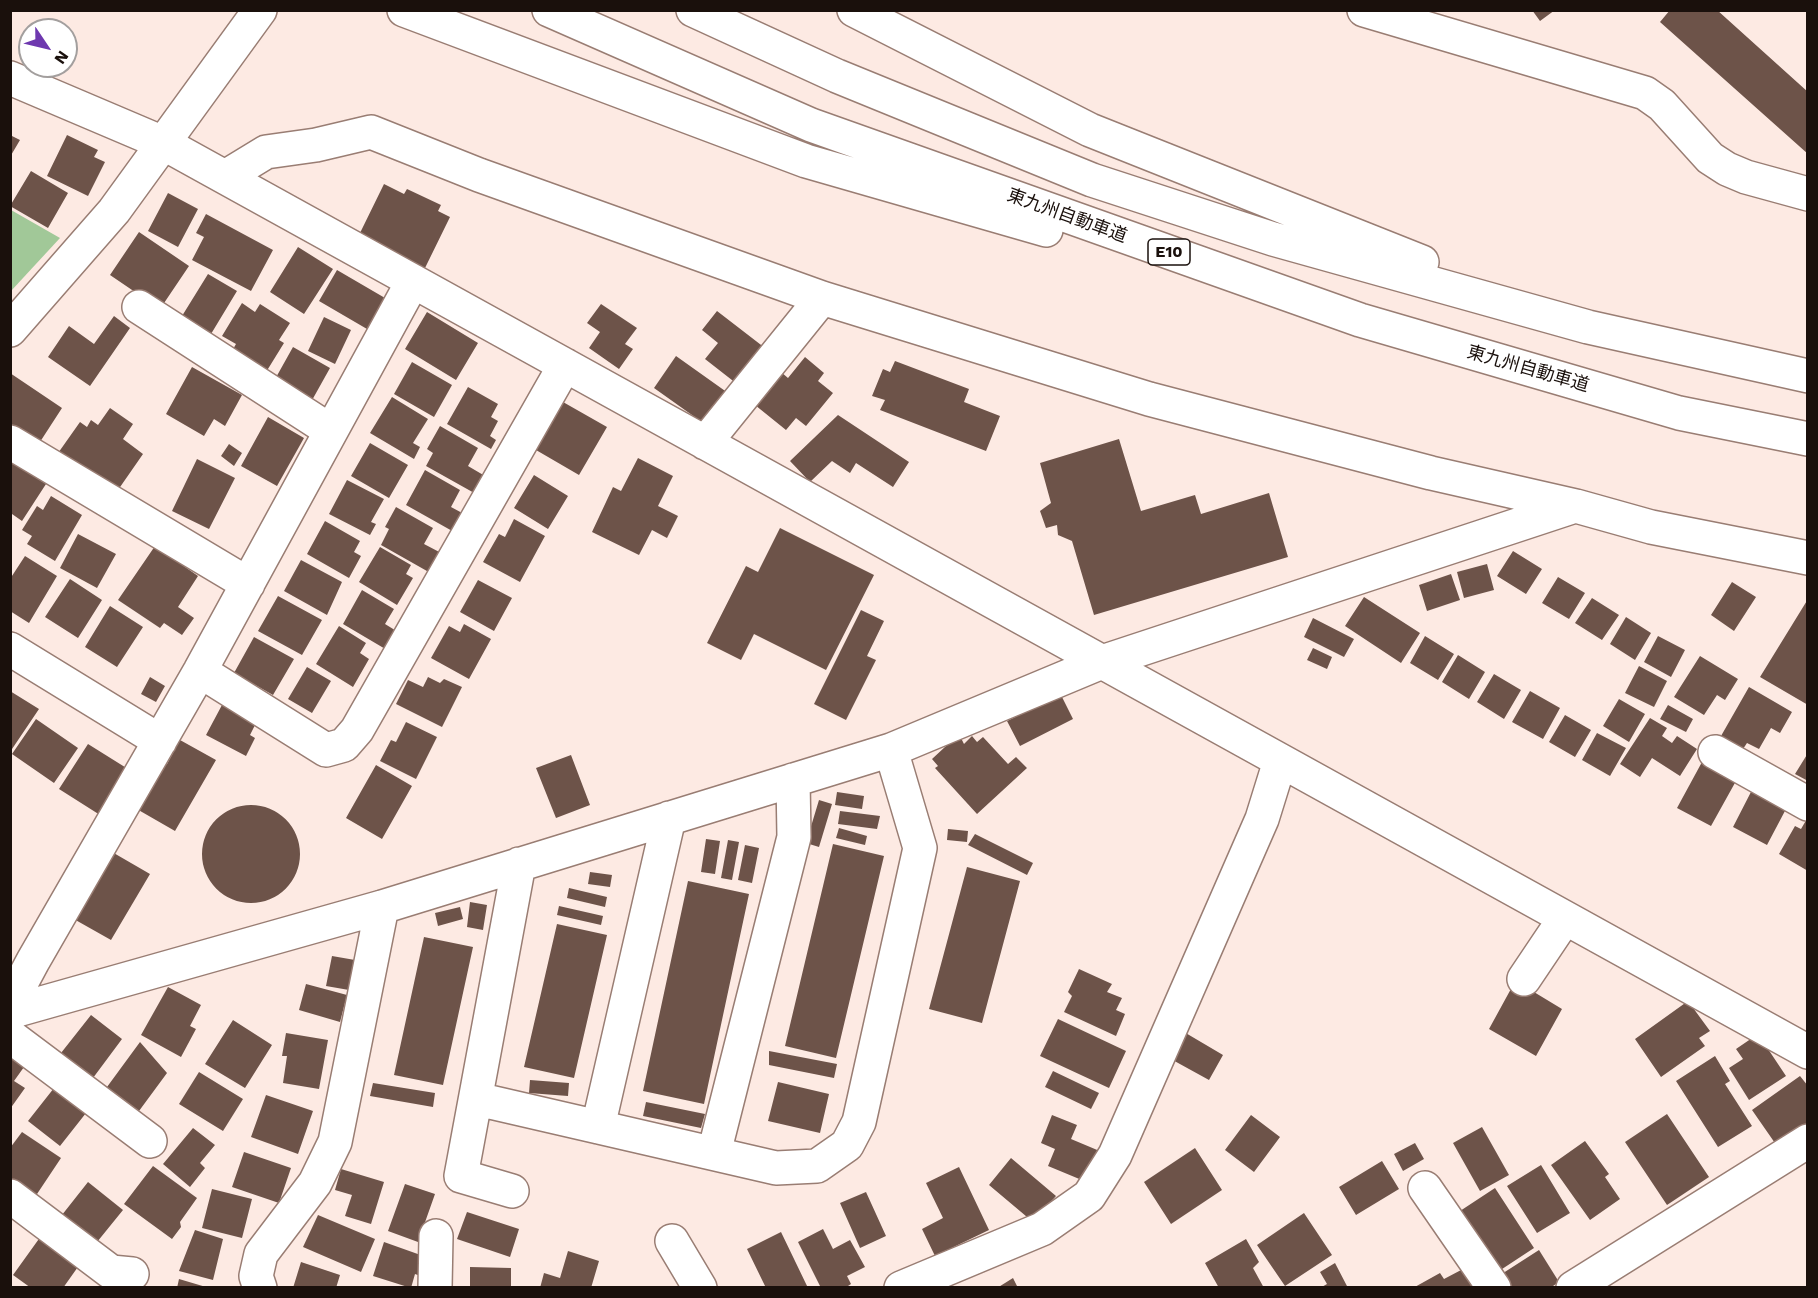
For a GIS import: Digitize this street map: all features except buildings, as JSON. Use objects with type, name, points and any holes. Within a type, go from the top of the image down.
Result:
[{"type":"main road","points":[[10,330],[114,211],[260,10]]},
{"type":"main road","points":[[404,10],[806,161],[1359,320]]},
{"type":"main road","name":"東九州自動車道","points":[[549,10],[811,125],[1359,320],[1679,412],[1808,439]]},
{"type":"main road","name":"E10","points":[[693,10],[837,76],[1092,180],[1274,239],[1588,327],[1808,376]]},
{"type":"main road","points":[[854,10],[1090,130],[1588,327]]},
{"type":"main road","points":[[1364,10],[1644,93],[1662,105],[1710,158],[1726,169],[1746,177],[1808,194]]},
{"type":"main road","points":[[10,78],[163,143],[1808,1052]]},
{"type":"main road","points":[[225,177],[266,152],[316,145],[371,132],[480,176],[822,298],[1149,399],[1431,473],[1576,506],[1651,527],[1808,558]]},
{"type":"main road","points":[[10,1004],[22,954],[160,741],[413,281]]},
{"type":"main road","points":[[705,442],[822,298]]},
{"type":"main road","points":[[139,307],[332,431]]},
{"type":"main road","points":[[200,671],[326,750],[344,745],[357,730],[565,365]]},
{"type":"main road","points":[[10,442],[248,584]]},
{"type":"main road","points":[[10,1012],[382,907],[891,750],[1102,662],[1576,506]]},
{"type":"main road","points":[[10,650],[160,741]]},
{"type":"main road","points":[[477,1099],[776,1168],[817,1166],[847,1145],[859,1122],[920,848],[891,750]]},
{"type":"main road","points":[[1715,752],[1808,804]]},
{"type":"main road","points":[[900,1287],[1042,1229],[1089,1196],[1115,1155],[1262,819],[1280,761]]},
{"type":"main road","points":[[714,1153],[794,837],[793,780]]},
{"type":"main road","points":[[598,1126],[669,818]]},
{"type":"main road","points":[[512,1191],[461,1176],[519,864]]},
{"type":"main road","points":[[260,1287],[256,1276],[261,1254],[315,1183],[335,1142],[382,907]]},
{"type":"main road","points":[[1524,980],[1565,918]]},
{"type":"main road","points":[[10,1036],[150,1141]]},
{"type":"main road","points":[[1573,1287],[1808,1141]]},
{"type":"main road","points":[[1425,1188],[1494,1287]]},
{"type":"main road","points":[[10,1196],[111,1272],[132,1274]]},
{"type":"main road","points":[[435,1287],[436,1236]]},
{"type":"main road","points":[[672,1241],[700,1287]]},
{"type":"green space","points":[[11,210],[60,238],[11,291]]}]
